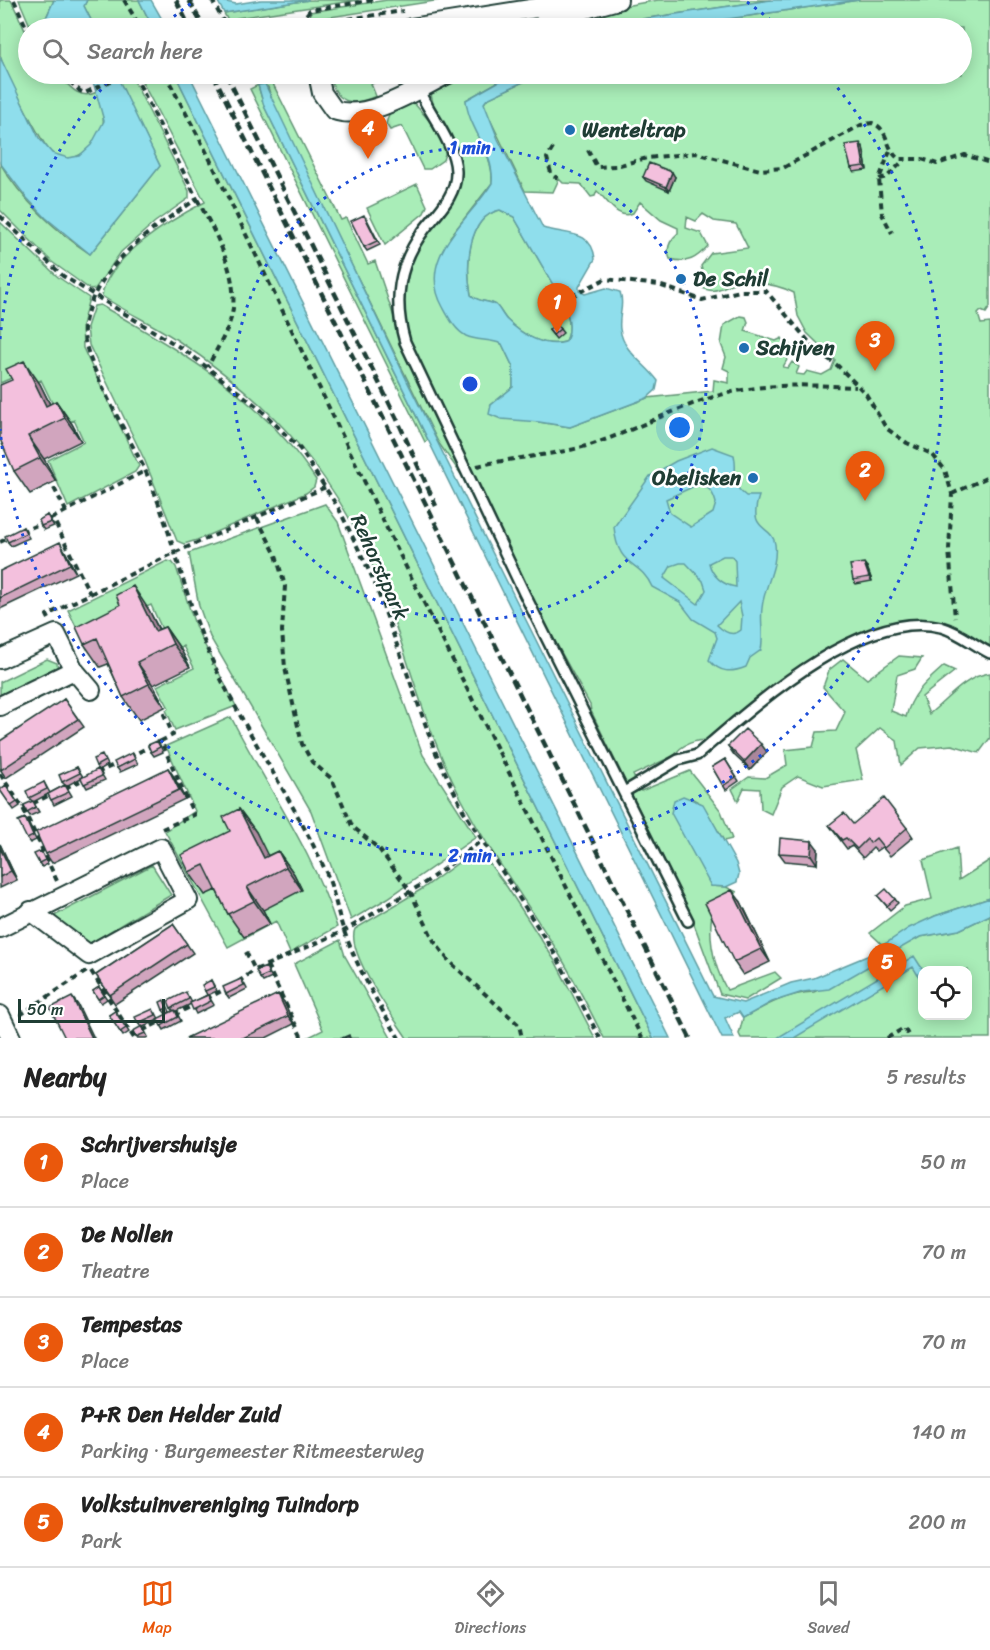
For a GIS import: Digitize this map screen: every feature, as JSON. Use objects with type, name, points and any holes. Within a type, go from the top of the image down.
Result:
[{"type":"street","points":[[474,18],[587,0]]},
{"type":"street","points":[[556,18],[618,0]]},
{"type":"street","points":[[321,84],[327,102],[334,110],[344,114],[369,110],[428,84]]},
{"type":"street","points":[[0,659],[56,634],[74,670],[91,690]]},
{"type":"street","points":[[0,706],[74,670]]},
{"type":"street","points":[[0,928],[31,911],[161,848],[188,900],[89,962],[31,911]]},
{"type":"lane","points":[[418,89],[438,128],[450,144],[456,173],[452,192],[422,233],[405,268],[397,294],[398,319],[405,342],[524,593],[688,921]]},
{"type":"lane","points":[[624,792],[678,760],[697,754],[796,674],[861,637],[891,627],[921,625],[941,627],[957,633],[990,653]]},
{"type":"path","points":[[14,0],[22,18]]},
{"type":"path","points":[[124,0],[135,18]]},
{"type":"path","points":[[212,0],[221,18]]},
{"type":"path","points":[[306,18],[310,10],[374,0]]},
{"type":"path","points":[[73,84],[80,91],[89,92],[105,84]]},
{"type":"path","points":[[139,84],[226,262],[233,295],[230,320],[208,367]]},
{"type":"path","points":[[170,84],[205,149],[390,535],[642,1038]]},
{"type":"path","points":[[588,150],[597,167],[616,166],[647,158],[662,159],[696,153],[716,160],[769,170],[790,164],[861,125],[872,123],[883,129],[890,151],[898,159],[922,159],[937,164],[965,155],[990,163]]},
{"type":"path","points":[[553,148],[547,158],[551,173],[558,179]]},
{"type":"path","points":[[890,151],[879,179],[882,214],[892,233]]},
{"type":"path","points":[[879,179],[887,177],[905,160]]},
{"type":"path","points":[[197,199],[136,242],[110,270],[95,297],[85,322],[85,343],[145,471],[176,552],[198,627],[219,674],[267,758],[327,873],[344,931],[363,976],[399,1038]]},
{"type":"path","name":"Rehorstpark","points":[[0,216],[47,263],[95,297],[186,351],[208,367],[286,433],[326,487],[374,581],[435,751],[463,810],[555,954],[600,1038]]},
{"type":"path","points":[[562,301],[605,279],[659,285],[702,300],[740,291],[766,291],[815,349],[838,366],[866,394],[886,428],[907,443],[932,454],[945,470],[952,494],[949,550],[957,633]]},
{"type":"path","points":[[466,468],[510,458],[553,455],[587,446],[675,410],[728,393],[826,386],[857,387]]},
{"type":"path","points":[[0,542],[145,471]]},
{"type":"path","points":[[952,494],[990,476]]},
{"type":"path","points":[[56,634],[47,615],[176,552],[326,487]]},
{"type":"path","points":[[54,488],[66,511]]},
{"type":"path","points":[[53,518],[90,594]]},
{"type":"path","points":[[258,518],[276,555],[285,586],[282,631],[285,668],[302,744],[312,762],[332,779],[352,826],[378,849],[410,891],[434,941],[449,961],[519,1025],[522,1038]]},
{"type":"path","points":[[64,789],[173,735],[163,712]]},
{"type":"path","points":[[161,741],[194,814],[154,832],[161,848]]},
{"type":"path","points":[[0,774],[23,808],[64,895]]},
{"type":"path","points":[[23,808],[54,794]]},
{"type":"path","points":[[5,1026],[89,962],[134,1037],[237,983],[255,970],[344,931],[410,891],[481,841]]},
{"type":"path","points":[[246,952],[255,970]]},
{"type":"path","points":[[267,965],[302,1038]]},
{"type":"path","points":[[887,1038],[904,1028],[910,1038]]},
{"type":"green space","points":[[0,0],[11,0],[19,18],[18,84],[67,84],[75,91],[85,95],[97,92],[103,124],[101,132],[91,147],[68,158],[60,157],[47,148],[15,89],[0,55]]},
{"type":"green space","points":[[19,0],[54,0],[46,18],[27,18]]},
{"type":"green space","points":[[87,0],[139,0],[148,18],[90,18],[84,6]]},
{"type":"green space","points":[[309,0],[359,0],[237,18],[226,18],[224,13]]},
{"type":"green space","points":[[387,0],[441,0],[324,18],[311,18],[310,12]]},
{"type":"green space","points":[[658,0],[771,0],[649,18],[589,18],[619,7]]},
{"type":"green space","points":[[859,0],[990,0],[990,307],[986,313],[981,311],[978,314],[981,324],[990,323],[990,648],[936,623],[854,638],[804,665],[771,687],[708,740],[689,743],[675,755],[633,775],[641,791],[690,771],[721,811],[732,839],[724,841],[702,804],[691,798],[711,886],[726,887],[737,892],[731,900],[715,901],[711,923],[714,958],[727,990],[775,972],[781,978],[745,1000],[720,994],[691,916],[590,705],[532,599],[491,514],[478,508],[468,484],[438,442],[273,104],[268,87],[260,84],[273,84],[341,220],[346,218],[368,264],[375,261],[397,326],[400,296],[409,265],[454,194],[460,173],[458,151],[437,114],[431,93],[449,84],[494,84],[466,100],[468,111],[486,151],[492,172],[492,183],[450,237],[482,339],[490,339],[502,344],[513,367],[513,387],[491,405],[539,422],[570,427],[647,398],[713,391],[714,380],[729,383],[729,371],[723,368],[726,357],[721,344],[724,325],[740,316],[746,317],[748,322],[745,331],[776,341],[782,338],[785,344],[788,343],[791,346],[784,354],[788,358],[783,367],[788,368],[792,362],[799,367],[796,374],[804,375],[807,371],[822,375],[831,370],[835,360],[807,333],[798,316],[794,293],[754,282],[734,283],[716,290],[700,286],[705,282],[701,266],[711,253],[748,248],[736,224],[714,221],[703,214],[696,221],[687,217],[686,228],[701,233],[708,246],[700,254],[687,261],[682,261],[670,259],[668,251],[671,241],[678,233],[678,228],[661,220],[640,202],[633,213],[622,214],[617,212],[597,191],[595,196],[591,197],[581,184],[563,183],[559,179],[553,192],[525,191],[483,105],[487,99],[519,84],[972,84],[972,18],[735,18]]},
{"type":"green space","points":[[120,84],[136,84],[189,191],[189,198],[155,222],[121,252],[95,289],[91,290],[52,262],[0,210],[0,163],[29,202],[90,254],[160,166]]},
{"type":"green space","points":[[143,84],[180,84],[653,1038],[604,1038],[558,953],[474,822],[452,780],[431,731],[379,580],[343,506],[321,474],[298,444],[243,389],[177,340],[102,296],[106,282],[128,254],[176,218],[205,202]]},
{"type":"green space","points":[[332,84],[371,84],[376,96],[352,102],[340,97]]},
{"type":"green space","points":[[258,85],[264,106],[428,440],[425,442],[250,89]]},
{"type":"green space","points":[[413,102],[433,125],[446,151],[443,160],[430,169],[423,169],[402,126],[390,130],[386,124],[389,114]]},
{"type":"green space","points":[[417,184],[427,206],[424,213],[385,245],[367,208]]},
{"type":"green space","points":[[500,210],[514,217],[563,302],[569,327],[565,342],[550,343],[534,339],[513,325],[496,305],[471,295],[469,259],[475,233],[480,223],[489,215]]},
{"type":"green space","points":[[0,222],[58,277],[89,298],[82,325],[83,348],[139,466],[135,472],[68,507],[48,460],[84,442],[74,420],[63,425],[41,380],[19,391],[16,376],[0,383]]},
{"type":"green space","points":[[100,305],[190,359],[246,401],[295,451],[316,480],[314,487],[306,493],[197,540],[184,544],[177,541],[145,461],[89,345],[87,327],[94,306]]},
{"type":"green space","points":[[325,504],[338,522],[423,755],[476,837],[388,898],[351,920],[311,811],[210,637],[199,606],[189,553]]},
{"type":"green space","points":[[167,561],[172,562],[176,567],[196,628],[236,706],[175,730],[166,710],[169,708],[157,686],[194,668],[183,646],[172,651],[151,605],[144,608],[133,627],[87,649],[68,610]]},
{"type":"green space","points":[[899,656],[922,658],[915,669],[897,675],[891,711],[906,717],[916,695],[944,666],[955,671],[922,697],[929,714],[965,683],[990,673],[990,738],[979,753],[952,745],[920,748],[901,765],[897,741],[880,728],[856,750],[863,780],[823,786],[798,776],[782,787],[771,814],[761,809],[760,789],[744,788],[738,801],[732,789],[749,777],[765,778],[787,765],[785,750],[813,747],[817,732],[836,731],[845,712],[823,687],[829,670],[843,659],[867,679]]},
{"type":"green space","points":[[47,659],[57,663],[58,671],[0,701],[0,682]]},
{"type":"green space","points":[[231,717],[303,846],[316,872],[337,927],[290,953],[276,921],[228,947],[165,831],[195,811],[166,746]]},
{"type":"green space","points":[[957,848],[959,880],[990,860],[990,898],[935,916],[883,945],[870,933],[905,906],[932,899],[923,860]]},
{"type":"green space","points":[[480,851],[507,887],[555,961],[595,1038],[407,1038],[372,984],[357,952],[354,939],[355,929],[422,889],[473,852]]},
{"type":"green space","points":[[152,865],[171,895],[89,944],[54,916]]},
{"type":"green space","points":[[990,915],[990,1038],[741,1038],[739,1034],[743,1018],[786,997],[814,992],[920,937],[959,930]]},
{"type":"green space","points":[[340,940],[345,956],[391,1038],[307,1038],[323,1030],[294,964]]},
{"type":"water","points":[[54,0],[87,0],[84,6],[90,18],[46,18]]},
{"type":"water","points":[[139,0],[151,0],[161,18],[148,18]]},
{"type":"water","points":[[217,0],[236,4],[261,0],[309,0],[224,13]]},
{"type":"water","points":[[771,0],[859,0],[735,18],[649,18]]},
{"type":"water","points":[[0,57],[39,138],[52,153],[68,158],[79,156],[91,145],[104,121],[93,84],[121,84],[160,166],[90,254],[46,218],[26,197],[0,163]]},
{"type":"water","points":[[180,84],[194,84],[670,1038],[653,1038]]},
{"type":"water","points":[[265,84],[410,387],[713,996],[743,1003],[791,983],[814,978],[867,956],[909,928],[935,916],[990,898],[990,915],[959,930],[920,937],[829,989],[803,992],[772,1002],[743,1018],[739,1012],[725,1018],[734,1038],[722,1038],[264,106],[258,85]]},
{"type":"water","points":[[494,84],[519,84],[487,99],[484,103],[498,139],[543,228],[576,235],[589,242],[593,249],[595,259],[579,291],[585,294],[606,288],[620,292],[622,337],[630,351],[658,381],[656,390],[647,398],[570,427],[501,419],[489,414],[491,405],[513,387],[513,367],[502,344],[470,338],[459,330],[443,307],[436,289],[436,272],[440,256],[448,240],[492,183],[492,172],[486,151],[468,111],[466,100]],"holes":[[[500,210],[514,217],[563,302],[568,317],[569,333],[565,342],[550,343],[527,335],[513,325],[496,305],[471,295],[469,259],[471,245],[480,223],[489,215]]]},
{"type":"water","points":[[712,447],[734,455],[735,482],[746,496],[759,496],[756,508],[758,522],[770,533],[775,544],[775,561],[762,608],[761,650],[750,658],[746,667],[741,669],[722,670],[709,660],[717,638],[715,632],[693,619],[680,602],[652,587],[642,572],[620,551],[616,541],[614,527],[650,476],[676,461]],"holes":[[[697,485],[710,490],[716,503],[713,513],[691,527],[670,513],[666,499]],[[723,556],[732,556],[735,561],[736,587],[719,579],[709,563]],[[686,563],[703,581],[706,590],[698,604],[664,578],[671,566]],[[739,602],[742,616],[741,630],[729,633],[717,625]]]},
{"type":"water","points":[[683,796],[703,804],[736,863],[739,874],[737,882],[726,887],[711,886],[671,813],[674,800]]},
{"type":"water","points":[[914,956],[920,966],[918,966],[918,975],[913,967],[794,1038],[777,1038]]},
{"type":"building","points":[[860,143],[864,166],[851,168],[845,145]]},
{"type":"building","points":[[649,163],[672,172],[666,187],[643,177]]},
{"type":"building","points":[[364,215],[377,241],[364,247],[351,221]]},
{"type":"building","points":[[556,324],[560,329],[553,335],[549,330]]},
{"type":"building","points":[[24,361],[46,406],[56,401],[65,418],[28,436],[40,458],[14,471],[0,439],[0,385],[12,380],[6,369]]},
{"type":"building","points":[[47,515],[51,522],[41,526],[39,520]]},
{"type":"building","points":[[23,527],[26,533],[8,542],[5,536]]},
{"type":"building","points":[[60,542],[70,564],[0,598],[0,571]]},
{"type":"building","points":[[864,563],[869,577],[853,580],[850,565]]},
{"type":"building","points":[[133,586],[155,631],[165,627],[173,644],[137,662],[149,684],[123,697],[97,638],[84,644],[76,627],[120,605],[116,595]]},
{"type":"building","points":[[64,699],[78,719],[1,770],[0,741]]},
{"type":"building","points":[[745,729],[761,744],[744,762],[728,746]]},
{"type":"building","points":[[157,741],[160,747],[151,752],[148,745]]},
{"type":"building","points":[[132,753],[135,759],[117,768],[114,762]]},
{"type":"building","points":[[102,755],[105,761],[96,766],[93,759]]},
{"type":"building","points":[[725,759],[736,777],[723,786],[712,767]]},
{"type":"building","points":[[77,767],[80,773],[62,782],[59,775]]},
{"type":"building","points":[[168,768],[179,790],[46,854],[36,832]]},
{"type":"building","points":[[98,769],[102,776],[84,784],[81,778]]},
{"type":"building","points":[[44,782],[47,789],[29,798],[26,791]]},
{"type":"building","points":[[6,785],[17,802],[11,806],[0,790]]},
{"type":"building","points":[[65,785],[69,792],[51,800],[48,794]]},
{"type":"building","points":[[884,798],[907,828],[884,848],[876,838],[870,843],[867,839],[857,849],[846,838],[842,840],[829,825],[844,813],[853,824]]},
{"type":"building","points":[[33,801],[36,807],[27,812],[24,805]]},
{"type":"building","points":[[239,809],[264,858],[278,851],[286,867],[247,887],[254,901],[228,914],[204,865],[189,872],[181,855],[230,831],[223,817]]},
{"type":"building","points":[[25,818],[33,836],[27,839],[18,821]]},
{"type":"building","points":[[780,838],[812,841],[811,855],[779,853]]},
{"type":"building","points":[[0,848],[11,871],[0,877]]},
{"type":"building","points":[[41,851],[45,860],[39,863],[34,854]]},
{"type":"building","points":[[886,889],[895,899],[887,906],[878,896]]},
{"type":"building","points":[[732,890],[761,949],[734,962],[705,903]]},
{"type":"building","points":[[173,924],[187,944],[110,995],[96,975]]},
{"type":"building","points":[[266,967],[269,974],[260,978],[256,971]]},
{"type":"building","points":[[241,979],[244,985],[226,994],[223,987]]},
{"type":"building","points":[[211,980],[214,987],[205,991],[202,985]]},
{"type":"building","points":[[99,987],[104,995],[98,999],[93,991]]},
{"type":"building","points":[[186,992],[189,999],[171,1008],[168,1001]]},
{"type":"building","points":[[278,994],[288,1016],[243,1038],[186,1038]]},
{"type":"building","points":[[208,995],[211,1001],[193,1010],[190,1003]]},
{"type":"building","points":[[72,997],[92,1038],[65,1038],[50,1008]]},
{"type":"building","points":[[164,1000],[167,1008],[163,1010],[160,1002]]},
{"type":"building","points":[[153,1009],[156,1015],[138,1023],[135,1017]]},
{"type":"building","points":[[175,1010],[178,1017],[161,1026],[157,1019]]},
{"type":"building","points":[[115,1011],[126,1028],[120,1032],[109,1015]]},
{"type":"building","points":[[142,1026],[145,1033],[136,1037],[133,1031]]},
{"type":"railway","points":[[176,0],[185,18]]},
{"type":"railway","points":[[189,0],[199,18]]},
{"type":"railway","points":[[218,84],[690,1038]]},
{"type":"railway","points":[[231,84],[397,419],[436,506]]},
{"type":"place","name":"Wenteltrap","points":[[570,130]]},
{"type":"place","name":"P+R Den Helder Zuid","points":[[368,159]]},
{"type":"place","name":"De Schil","points":[[681,279]]},
{"type":"place","name":"Schrijvershuisje","points":[[557,333]]},
{"type":"place","name":"Schijven","points":[[744,348]]},
{"type":"place","name":"Tempestas","points":[[875,371]]},
{"type":"place","name":"Obelisken","points":[[753,478]]},
{"type":"place","name":"De Nollen","points":[[865,501]]},
{"type":"place","name":"Volkstuinvereniging Tuindorp","points":[[887,993]]}]
